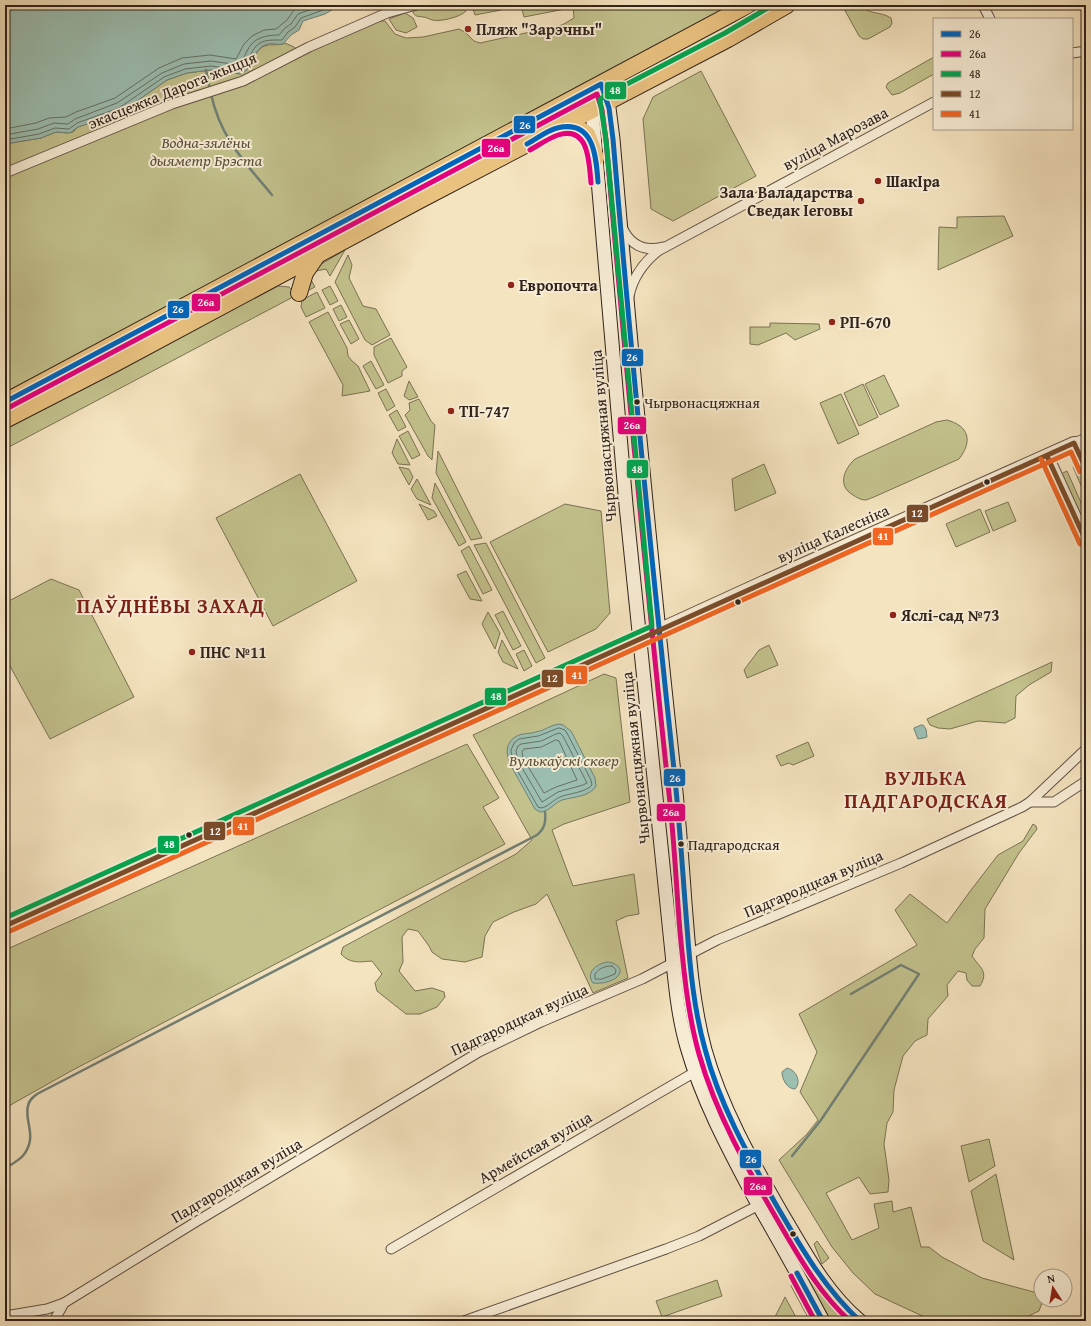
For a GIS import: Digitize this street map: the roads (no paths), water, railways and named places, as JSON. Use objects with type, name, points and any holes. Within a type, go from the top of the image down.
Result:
[{"type":"highway","points":[[5,402],[748,5]]},
{"type":"highway","points":[[5,420],[722,42],[787,5]]},
{"type":"highway","points":[[557,128],[577,128],[587,134],[596,158]]},
{"type":"highway","points":[[270,281],[282,281],[289,283],[294,286],[299,293],[305,273],[319,255]]},
{"type":"main road","points":[[597,86],[607,102],[610,113],[659,630],[679,823],[689,954],[694,998],[704,1045],[714,1078],[730,1117],[760,1176],[816,1272],[835,1297],[860,1321]]},
{"type":"main road","name":"Чырвонасцяжная вуліца","points":[[597,86],[592,110],[610,324],[639,639],[662,844],[673,963],[683,1029],[686,1045],[695,1072],[719,1129],[823,1321]]},
{"type":"street","name":"экасцежка Дарога жыцця","points":[[5,173],[172,104],[243,81],[309,47],[387,13],[416,5]]},
{"type":"street","points":[[983,5],[990,18]]},
{"type":"street","points":[[1073,53],[1086,51]]},
{"type":"street","name":"вуліца Марозава","points":[[628,305],[632,286],[638,272],[652,256],[666,246],[933,103]]},
{"type":"street","name":"вуліца Марозава","points":[[620,220],[627,236],[637,246],[652,249],[666,246]]},
{"type":"street","name":"вуліца Калесніка","points":[[5,926],[433,733],[775,576],[1086,438]]},
{"type":"street","points":[[1074,443],[1086,469]]},
{"type":"street","points":[[1047,456],[1086,541]]},
{"type":"street","name":"Падгародцкая вуліца","points":[[5,1316],[47,1308],[64,1302],[466,1059],[541,1022],[642,980],[717,940],[927,851],[1022,807],[1030,802],[1086,749]]},
{"type":"street","name":"Падгародцкая вуліца","points":[[1030,802],[1054,802],[1086,782]]},
{"type":"street","name":"Армейская вуліца","points":[[391,1249],[695,1072]]},
{"type":"street","points":[[464,1321],[656,1254],[699,1236],[759,1205]]},
{"type":"street","points":[[54,1321],[64,1302]]},
{"type":"water","points":[[5,5],[340,5],[325,14],[303,21],[299,30],[291,35],[283,44],[267,44],[262,46],[245,71],[241,74],[210,70],[187,73],[167,80],[121,112],[78,127],[70,133],[56,132],[41,138],[5,144]]},
{"type":"water","points":[[559,724],[571,731],[595,778],[596,786],[590,792],[562,800],[546,811],[540,812],[535,809],[508,759],[508,747],[510,742],[517,736],[539,731]]},
{"type":"water","points":[[923,725],[926,729],[927,737],[918,739],[914,728]]},
{"type":"water","points":[[607,962],[618,966],[620,973],[618,976],[613,980],[606,982],[593,983],[590,975],[593,969]]},
{"type":"water","points":[[787,1068],[793,1071],[797,1077],[798,1083],[795,1089],[792,1089],[787,1085],[783,1078],[782,1072]]},
{"type":"waterway","points":[[206,70],[210,90]]},
{"type":"waterway","points":[[211,94],[215,110],[227,137],[243,160],[272,195]]},
{"type":"waterway","points":[[5,1168],[16,1162],[25,1153],[30,1140],[27,1112],[28,1106],[30,1100],[37,1094],[537,835],[542,830],[544,825],[545,812]]},
{"type":"waterway","points":[[792,1156],[821,1120],[919,974],[901,965],[851,994]]},
{"type":"place","name":"Пляж \"Зарэчны\"","points":[[468,29]]},
{"type":"place","name":"ШакІра","points":[[878,181]]},
{"type":"place","name":"Зала Валадарства Сведак Іеговы","points":[[861,201]]},
{"type":"place","name":"Европочта","points":[[511,285]]},
{"type":"place","name":"РП-670","points":[[832,322]]},
{"type":"place","name":"Чырвонасцяжная","points":[[637,402]]},
{"type":"place","name":"ТП-747","points":[[451,411]]},
{"type":"place","name":"Яслі-сад №73","points":[[893,615]]},
{"type":"place","name":"ПНС №11","points":[[192,652]]},
{"type":"place","name":"Падгародская","points":[[681,844]]},
{"type":"district","name":"ПАЎДНЁВЫ ЗАХАД","points":[[171,605]]},
{"type":"district","name":"ВУЛЬКА ПАДГАРОДСКАЯ","points":[[926,788]]},
{"type":"park label","name":"Водна-зялёны дыяметр Брэста","points":[[206,151]]},
{"type":"park label","name":"Вулькаўскі сквер","points":[[564,760]]}]
